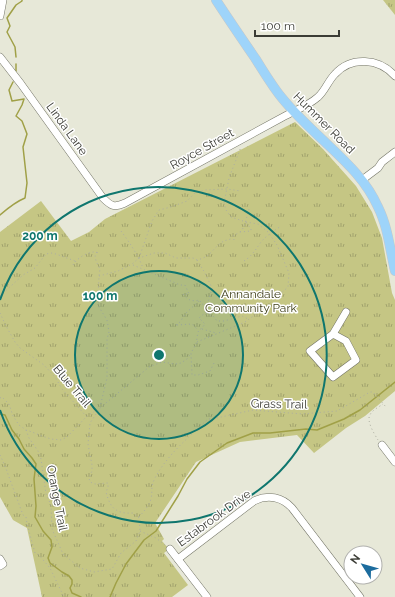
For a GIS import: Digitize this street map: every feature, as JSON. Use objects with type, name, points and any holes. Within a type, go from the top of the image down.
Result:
[{"type":"main road","name":"Hummer Road","points":[[216,0],[282,98],[351,167],[372,195],[384,222],[395,271]]},
{"type":"street","points":[[0,16],[3,0]]},
{"type":"street","name":"Linda Lane","points":[[0,57],[103,198],[112,206],[120,205]]},
{"type":"street","name":"Royce Street","points":[[120,205],[308,104],[318,97],[336,72],[349,64],[358,62],[374,62],[387,69],[395,76]]},
{"type":"street","points":[[362,180],[378,168],[382,162],[395,152]]},
{"type":"street","points":[[333,334],[346,341],[356,360],[333,377],[310,351],[333,334],[346,312]]},
{"type":"street","points":[[382,445],[395,462]]},
{"type":"street","name":"Estabrook Drive","points":[[178,558],[254,501],[265,497],[272,497],[284,501],[292,508],[360,597]]},
{"type":"street","points":[[170,549],[208,597]]},
{"type":"street","points":[[0,559],[3,564],[0,566]]},
{"type":"path","points":[[197,342],[249,319],[267,306],[288,287],[289,274],[277,245],[269,234],[258,224],[231,217],[226,210],[224,203],[226,189],[241,149],[243,139]]},
{"type":"path","points":[[139,258],[152,221],[159,210],[187,201],[195,193],[205,190],[226,189],[241,191]]},
{"type":"path","points":[[99,276],[118,271],[132,264],[139,258],[154,253],[165,253],[176,258],[193,258],[197,260],[204,258],[220,243],[233,239],[233,236],[240,232],[246,222],[249,209]]},
{"type":"path","points":[[240,232],[251,231],[246,222]]},
{"type":"path","points":[[244,261],[249,258],[269,234],[281,226]]},
{"type":"path","points":[[121,231],[130,242],[144,269]]},
{"type":"path","points":[[97,252],[95,256],[100,269],[98,299],[99,307],[107,320],[109,332],[107,339],[107,378],[100,408]]},
{"type":"path","points":[[73,264],[75,261],[89,253],[100,253]]},
{"type":"path","points":[[0,296],[23,275],[35,268],[46,254],[56,254],[75,261]]},
{"type":"path","points":[[197,260],[212,288],[205,313],[199,318],[205,324],[202,326],[202,329]]},
{"type":"path","points":[[132,264],[180,285],[185,285],[189,294],[183,294],[187,299],[194,301],[199,300]]},
{"type":"path","points":[[199,300],[202,304],[207,306]]},
{"type":"path","points":[[170,549],[156,538],[140,531],[139,518],[133,513],[124,513],[112,508],[106,492],[108,483],[95,484],[90,482],[89,478],[92,471],[92,465],[88,444],[90,423],[100,408],[149,367],[162,362],[175,364],[181,363],[187,359],[197,342],[198,330],[192,324],[176,325],[199,300]]},
{"type":"path","name":"Blue Trail","points":[[0,313],[6,326],[20,348],[44,365],[56,377],[62,389],[87,416]]},
{"type":"path","points":[[205,313],[213,316],[217,321],[224,321],[242,316],[249,319]]},
{"type":"path","points":[[198,330],[202,329],[218,334]]},
{"type":"path","points":[[191,353],[192,375],[198,375],[210,371],[215,361]]},
{"type":"path","name":"Grass Trail","points":[[139,518],[149,504],[151,498],[151,486],[170,456],[208,419],[253,410],[302,414],[337,411],[370,392],[373,392],[383,404]]},
{"type":"path","name":"Orange Trail","points":[[0,398],[2,397],[9,404],[13,416],[19,425],[26,430],[50,439],[61,440],[67,437],[87,416],[100,408]]},
{"type":"path","points":[[382,445],[372,429],[369,418],[370,414],[383,404],[386,407]]},
{"type":"path","name":"Orange Trail","points":[[26,430],[41,459],[46,494],[50,505],[52,528],[63,554],[80,568],[94,572],[112,569],[121,553],[136,541],[140,531]]},
{"type":"path","points":[[0,455],[23,515],[26,517],[36,553],[50,568],[64,597]]},
{"type":"green space","points":[[383,0],[395,0],[395,15]]},
{"type":"green space","name":"Annandale Community Park","points":[[295,122],[323,149],[356,186],[372,212],[382,238],[392,293],[395,300],[395,391],[365,416],[346,428],[314,453],[297,435],[240,442],[196,462],[155,523],[164,539],[162,541],[169,549],[164,553],[188,585],[172,597],[42,597],[27,528],[13,520],[0,497],[0,232],[41,201],[71,241],[89,232],[105,219]]},
{"type":"waterway","points":[[16,57],[15,47],[7,32],[10,26],[7,18],[16,5],[22,0]]},
{"type":"waterway","points":[[16,64],[16,71]]},
{"type":"waterway","points":[[0,215],[15,203],[25,198],[27,183],[23,147],[27,134],[22,121],[16,116],[24,99],[12,101],[9,90],[13,82]]},
{"type":"waterway","points":[[110,597],[126,564],[144,540],[156,531],[187,479],[200,462],[227,443],[253,433],[270,433],[306,429],[317,430],[344,419],[360,410],[395,382]]},
{"type":"waterway","points":[[0,414],[5,415],[12,430],[24,449],[36,464],[34,479],[36,506],[35,517],[43,531],[51,540],[52,547],[48,558],[50,563],[69,576],[72,580],[70,588],[72,593],[81,597]]}]
